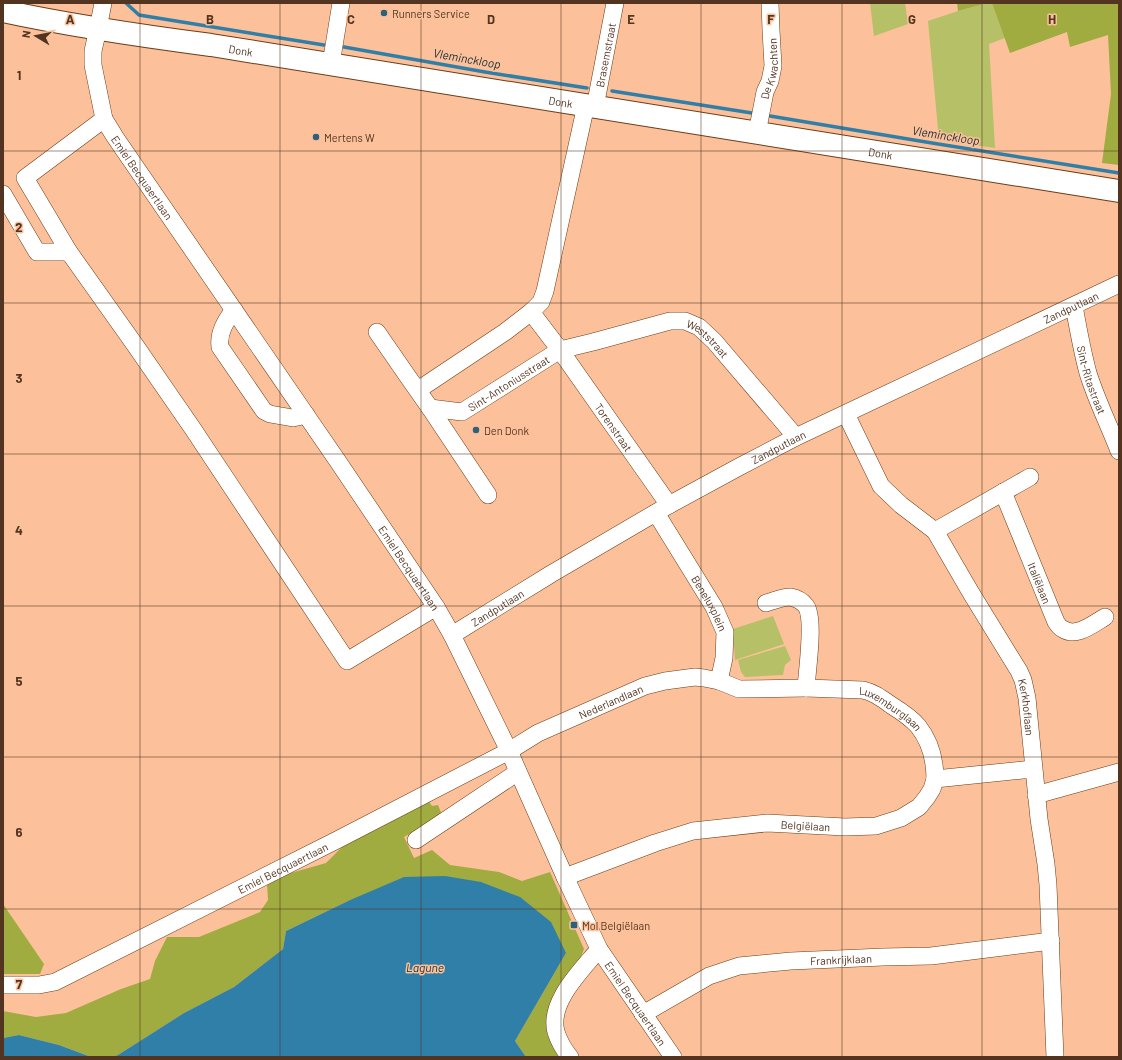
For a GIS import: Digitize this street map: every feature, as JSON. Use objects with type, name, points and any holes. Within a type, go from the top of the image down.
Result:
[{"type":"main road","name":"Donk","points":[[3,11],[98,29],[331,64],[1119,191]]},
{"type":"street","name":"Emiel Becquaertlaan","points":[[103,3],[93,51],[93,65],[104,119],[436,607],[452,635],[509,751],[565,878],[599,949],[673,1057]]},
{"type":"street","points":[[331,64],[342,3]]},
{"type":"street","name":"Brasemstraat","points":[[590,106],[615,3]]},
{"type":"street","name":"De Kwachten","points":[[757,133],[765,92],[770,81],[773,66],[770,30],[770,3]]},
{"type":"street","points":[[418,390],[505,332],[531,312],[541,302],[545,291],[590,106]]},
{"type":"street","points":[[104,119],[25,178],[69,252],[136,345],[347,661],[436,607]]},
{"type":"street","points":[[3,194],[37,252],[69,252]]},
{"type":"street","name":"Zandputlaan","points":[[452,635],[551,574],[662,509],[796,437],[1119,284]]},
{"type":"street","name":"Sint-Ritastraat","points":[[1074,306],[1079,335],[1089,374],[1119,451]]},
{"type":"street","points":[[234,310],[225,321],[219,340],[220,347],[264,411],[270,414],[293,418],[306,415]]},
{"type":"street","name":"Sint-Antoniusstraat","points":[[430,408],[462,412],[560,350],[531,312]]},
{"type":"street","name":"Weststraat","points":[[560,350],[670,321],[692,324],[699,327],[714,341],[796,437]]},
{"type":"street","points":[[377,332],[418,390],[488,495]]},
{"type":"street","name":"Torenstraat","points":[[560,350],[662,509]]},
{"type":"street","name":"Kerkhoflaan","points":[[846,414],[881,486],[901,505],[935,531],[1023,680],[1027,698],[1033,769],[1047,872],[1051,941],[1054,1057]]},
{"type":"street","points":[[935,531],[1030,477]]},
{"type":"street","name":"Italiëlaan","points":[[1003,492],[1056,622],[1062,629],[1070,632],[1079,631],[1105,617]]},
{"type":"street","name":"Beneluxplein","points":[[662,509],[714,607],[724,632],[724,658],[719,681]]},
{"type":"street","points":[[719,681],[739,689],[806,688],[810,632],[809,615],[806,607],[800,600],[791,597],[766,603]]},
{"type":"street","name":"Nederlandlaan","points":[[509,751],[538,733],[645,686],[665,681],[695,677],[719,681]]},
{"type":"street","name":"Luxemburglaan","points":[[806,688],[863,690],[872,693],[895,708],[917,725],[926,738],[933,756],[935,779]]},
{"type":"street","name":"Emiel Becquaertlaan","points":[[3,985],[39,985],[55,982],[330,844],[509,751]]},
{"type":"street","points":[[935,779],[1033,769]]},
{"type":"street","points":[[416,840],[518,772]]},
{"type":"street","points":[[1036,795],[1119,772]]},
{"type":"street","name":"Belgiëlaan","points":[[565,878],[655,843],[694,831],[767,823],[845,828],[876,826],[901,818],[919,807],[928,797],[935,779]]},
{"type":"street","name":"Frankrijklaan","points":[[643,1014],[709,976],[739,966],[798,961],[931,956],[1051,941]]},
{"type":"street","name":"Emiel Becquaertlaan","points":[[570,1057],[563,1048],[556,1032],[555,1019],[560,999],[573,980],[599,949]]},
{"type":"green space","points":[[870,3],[905,3],[908,24],[874,36]]},
{"type":"green space","points":[[957,3],[987,3],[958,11]]},
{"type":"green space","points":[[987,3],[992,3],[1005,38],[989,44],[995,148],[939,140],[928,21]]},
{"type":"green space","points":[[992,3],[1119,3],[1119,165],[1102,163],[1111,94],[1108,35],[1070,47],[1067,32],[1010,53]]},
{"type":"green space","points":[[773,616],[784,644],[735,660],[733,629]]},
{"type":"green space","points":[[785,646],[791,660],[785,665],[783,675],[745,677],[741,672],[738,660]]},
{"type":"green space","points":[[426,797],[432,806],[438,805],[442,815],[404,837],[414,858],[432,850],[450,865],[499,872],[522,881],[550,872],[584,949],[575,972],[558,999],[564,1057],[526,1057],[515,1041],[566,953],[348,901],[286,931],[283,949],[234,987],[184,1013],[118,1055],[112,1057],[91,1057],[59,1045],[19,1035],[3,1038],[3,1011],[36,1017],[66,1013],[121,989],[150,979],[155,961],[167,937],[199,937],[260,912],[268,900],[267,883],[291,873],[326,863],[342,847]]},
{"type":"green space","points":[[3,904],[44,964],[40,974],[3,974]]},
{"type":"water","name":"Lagune","points":[[445,876],[481,882],[520,897],[551,922],[566,953],[515,1041],[526,1057],[112,1057],[118,1055],[184,1013],[234,987],[283,949],[286,931],[348,901],[404,877]]},
{"type":"water","points":[[19,1035],[59,1045],[91,1057],[3,1057],[3,1038]]},
{"type":"waterway","name":"Vleminckloop","points":[[126,3],[139,15],[324,45]]},
{"type":"waterway","name":"Vleminckloop","points":[[344,47],[587,88]]},
{"type":"waterway","name":"Vleminckloop","points":[[612,91],[752,113]]},
{"type":"waterway","name":"Vleminckloop","points":[[770,116],[1119,173]]},
{"type":"place","name":"Runners Service","points":[[384,13]]},
{"type":"place","name":"Mertens W","points":[[316,137]]},
{"type":"place","name":"Den Donk","points":[[476,430]]},
{"type":"place","name":"Mol Belgiëlaan","points":[[574,925]]}]
